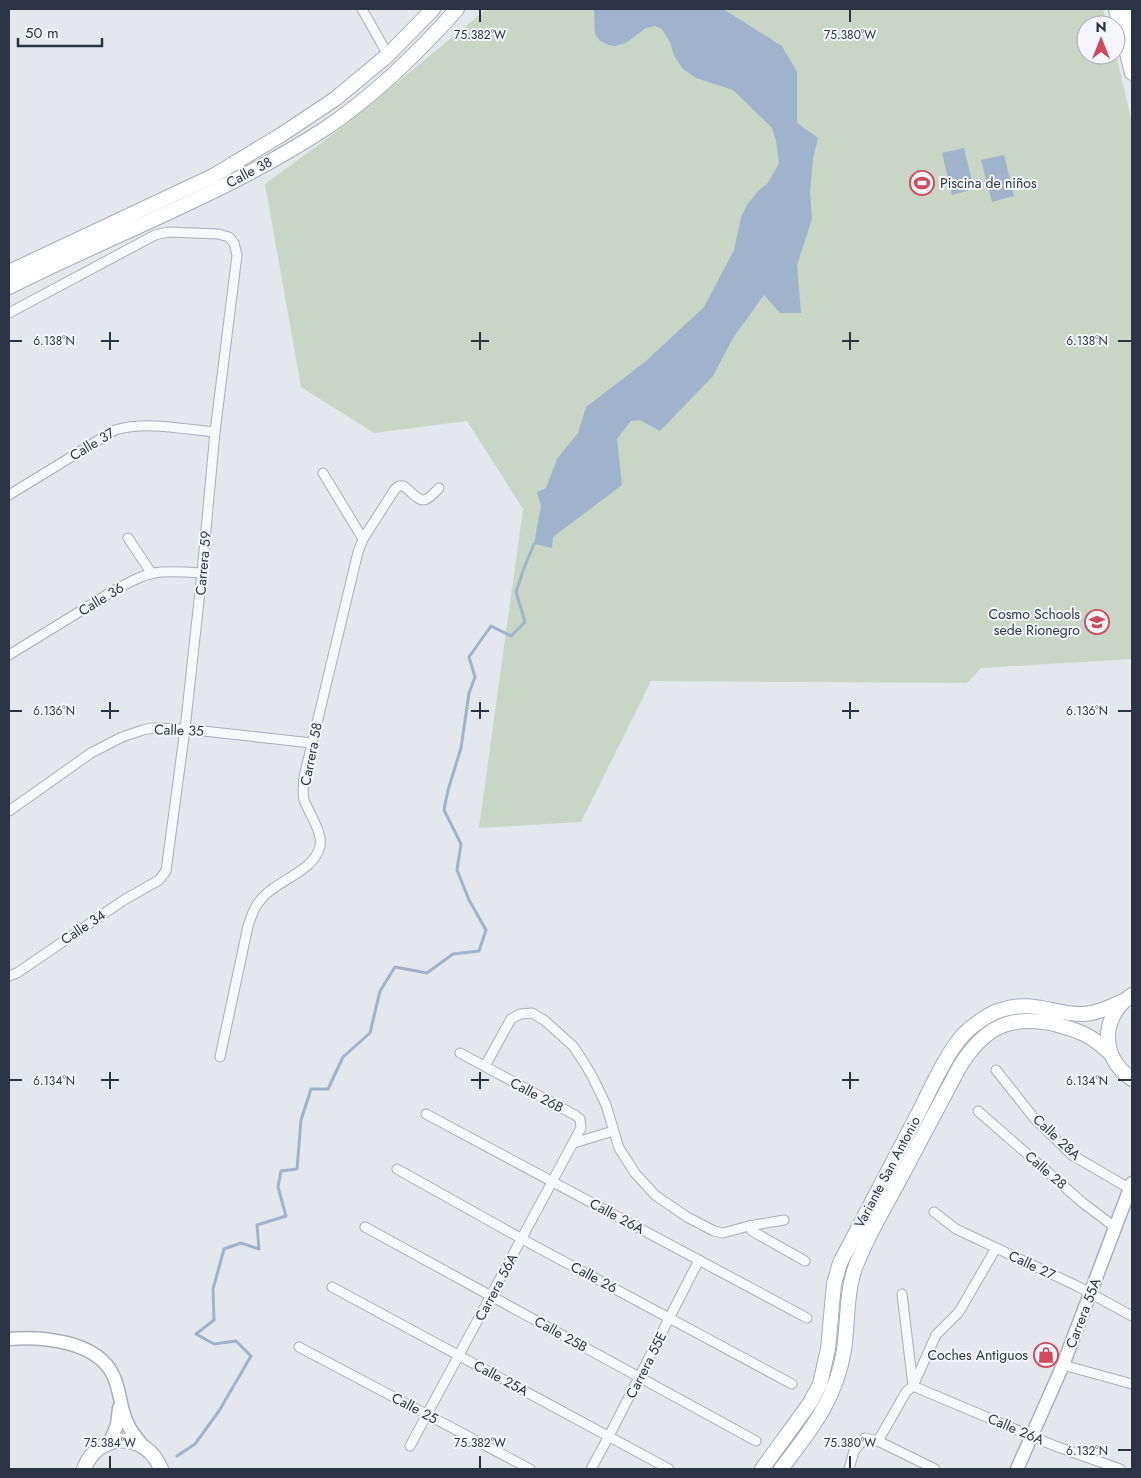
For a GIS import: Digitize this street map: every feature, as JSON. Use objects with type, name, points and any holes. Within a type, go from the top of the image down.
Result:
[{"type":"main road","name":"Calle 38","points":[[9,272],[213,176],[281,135],[335,99],[388,55],[434,9]]},
{"type":"main road","name":"Calle 38","points":[[9,287],[225,185],[270,162],[327,128],[406,64],[457,9]]},
{"type":"main road","points":[[1116,9],[1132,73]]},
{"type":"main road","points":[[1126,9],[1132,34]]},
{"type":"main road","points":[[1111,1054],[1109,1026],[1112,1017],[1128,998]]},
{"type":"main road","name":"Variante San Antonio","points":[[762,1469],[806,1410],[820,1384],[828,1349],[834,1284],[840,1263],[952,1050],[964,1034],[982,1020],[1000,1010],[1017,1006],[1036,1006],[1084,1014],[1107,1009],[1128,998]]},
{"type":"main road","name":"Variante San Antonio","points":[[781,1469],[815,1424],[828,1401],[838,1377],[844,1350],[850,1284],[855,1267],[892,1192],[971,1048],[983,1036],[1007,1023],[1020,1021],[1045,1022],[1089,1035],[1111,1054],[1117,1066],[1130,1079]]},
{"type":"main road","name":"Carrera 55A","points":[[1017,1469],[1063,1365],[1132,1188]]},
{"type":"main road","points":[[9,1339],[47,1339],[84,1348],[104,1363],[113,1375],[126,1421],[143,1446],[156,1460],[160,1469]]},
{"type":"main road","points":[[110,1442],[117,1426],[119,1396]]},
{"type":"main road","points":[[84,1469],[96,1450],[110,1442],[127,1441],[143,1446]]},
{"type":"street","points":[[362,9],[388,55]]},
{"type":"street","name":"Carrera 59","points":[[9,313],[155,235],[168,232],[218,234],[228,236],[234,243],[237,255],[215,432],[185,729],[168,862],[166,871],[159,880]]},
{"type":"street","name":"Calle 37","points":[[9,495],[115,430],[127,426],[215,432]]},
{"type":"street","points":[[323,473],[363,539]]},
{"type":"street","name":"Carrera 58","points":[[220,1057],[253,910],[265,895],[311,863],[320,846],[320,837],[304,797],[304,777],[358,552],[363,539],[399,486],[404,486],[423,500],[430,498],[439,488]]},
{"type":"street","points":[[128,538],[152,574]]},
{"type":"street","name":"Calle 36","points":[[9,655],[130,581],[160,572],[202,573]]},
{"type":"street","name":"Calle 35","points":[[9,811],[91,754],[134,732],[152,728],[185,729],[312,742]]},
{"type":"street","name":"Calle 34","points":[[9,976],[17,973],[124,900],[159,880]]},
{"type":"street","points":[[485,1066],[511,1019],[520,1014],[532,1013],[544,1020],[573,1046],[599,1090],[619,1148],[645,1184],[663,1200],[714,1231],[723,1233],[784,1220]]},
{"type":"street","name":"Calle 26B","points":[[460,1053],[575,1115],[580,1119],[581,1128]]},
{"type":"street","name":"Calle 28A","points":[[996,1070],[1034,1118],[1072,1155],[1132,1188]]},
{"type":"street","name":"Calle 28","points":[[978,1111],[1083,1203],[1116,1228]]},
{"type":"street","name":"Calle 26A","points":[[426,1114],[807,1318]]},
{"type":"street","name":"Carrera 56A","points":[[410,1446],[581,1128]]},
{"type":"street","points":[[574,1143],[613,1131]]},
{"type":"street","name":"Calle 26","points":[[397,1169],[792,1384]]},
{"type":"street","name":"Calle 27","points":[[934,1212],[956,1229],[1077,1286],[1132,1316]]},
{"type":"street","name":"Calle 25B","points":[[365,1226],[756,1441]]},
{"type":"street","points":[[749,1226],[752,1231],[805,1262]]},
{"type":"street","points":[[878,1441],[906,1392],[913,1386],[936,1334],[958,1312],[996,1248]]},
{"type":"street","name":"Carrera 55E","points":[[591,1469],[699,1260]]},
{"type":"street","name":"Calle 25A","points":[[332,1287],[669,1469]]},
{"type":"street","points":[[902,1294],[913,1386]]},
{"type":"street","name":"Calle 25","points":[[299,1347],[530,1469]]},
{"type":"street","points":[[1063,1365],[1132,1384]]},
{"type":"street","name":"Calle 26A","points":[[913,1386],[1055,1446],[1120,1469]]},
{"type":"street","points":[[850,1469],[854,1451],[865,1438],[878,1441],[935,1469]]},
{"type":"green space","points":[[487,9],[1103,9],[1104,15],[1076,15],[1076,65],[1118,65],[1132,123],[1132,659],[981,668],[967,683],[651,681],[581,822],[479,828],[523,509],[467,421],[374,433],[301,387],[265,184],[336,132]]},
{"type":"water","points":[[594,9],[723,9],[782,46],[797,72],[797,123],[818,138],[813,159],[810,192],[812,219],[797,265],[801,313],[780,313],[764,295],[733,338],[713,376],[660,431],[640,420],[631,421],[617,439],[622,485],[553,537],[552,548],[534,544],[541,506],[537,492],[546,488],[557,459],[578,433],[586,407],[646,361],[704,307],[734,250],[741,217],[747,205],[758,191],[768,183],[779,163],[776,140],[772,128],[733,90],[696,78],[683,69],[674,56],[670,42],[662,29],[655,26],[646,28],[626,43],[615,46],[609,45],[600,41],[595,34]]},
{"type":"water","points":[[964,148],[974,189],[952,195],[942,153]]},
{"type":"water","points":[[1004,155],[1014,196],[992,202],[981,160]]},
{"type":"water","name":"Piscina de niños","points":[[918,168],[920,173],[926,175],[929,188],[928,193],[922,194],[917,191],[914,178]]},
{"type":"waterway","points":[[177,1456],[195,1444],[219,1411],[251,1356],[236,1341],[214,1344],[196,1334],[214,1320],[213,1289],[224,1249],[241,1243],[259,1249],[257,1225],[286,1216],[278,1187],[281,1171],[297,1169],[301,1120],[311,1089],[328,1089],[343,1057],[370,1033],[380,991],[395,967],[427,973],[453,954],[479,951],[486,930],[469,900],[457,870],[461,844],[444,810],[461,748],[469,693],[475,677],[469,657],[491,626],[511,636],[525,622],[516,592],[534,544]]},
{"type":"place","name":"Piscina de niños","points":[[922,183]]},
{"type":"place","name":"Cosmo Schools sede Rionegro","points":[[1097,622]]},
{"type":"place","name":"Coches Antiguos","points":[[1046,1355]]}]
